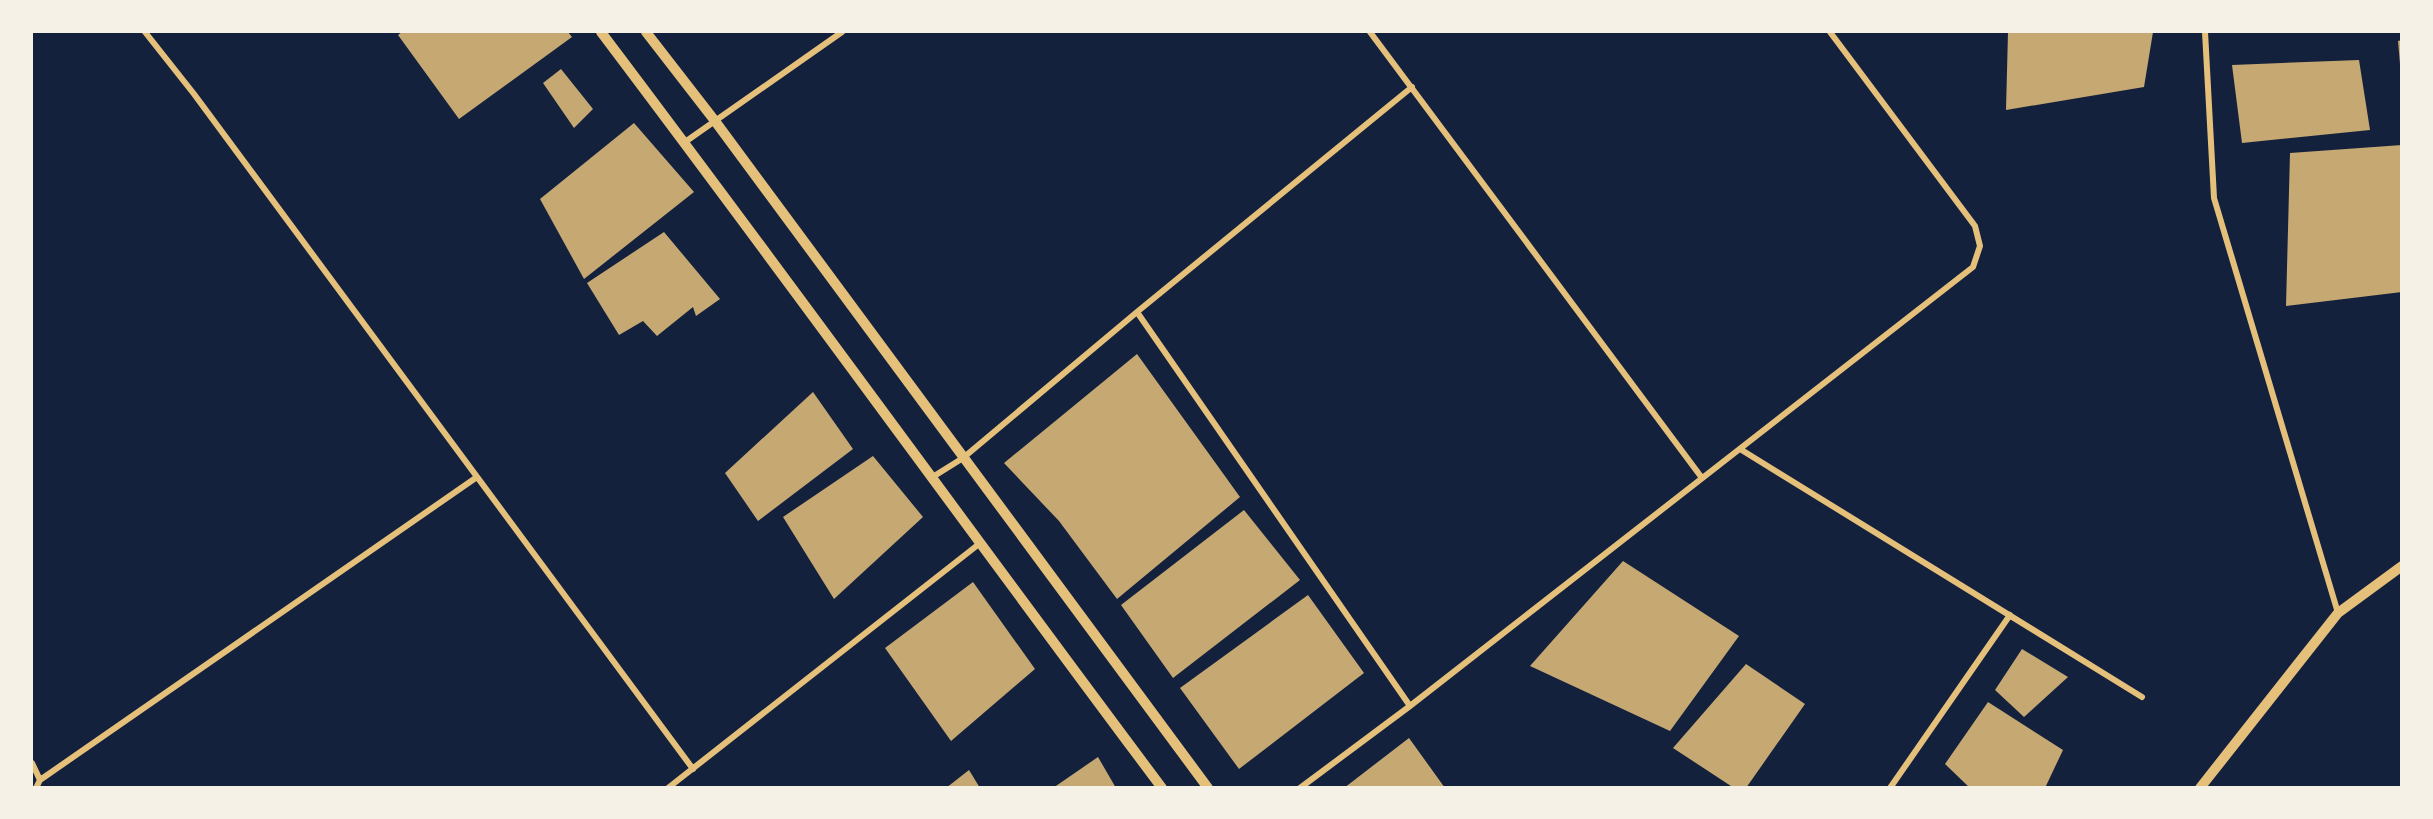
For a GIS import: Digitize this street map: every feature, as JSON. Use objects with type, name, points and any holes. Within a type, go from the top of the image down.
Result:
[{"type":"street","points":[[145,32],[693,769]]},
{"type":"street","points":[[601,32],[685,142],[1162,788]]},
{"type":"street","points":[[646,32],[715,121],[1208,788]]},
{"type":"street","points":[[685,142],[842,32]]},
{"type":"street","points":[[1370,32],[1702,478]]},
{"type":"street","points":[[1300,788],[1410,706],[1973,267],[1980,246],[1975,226],[1830,32]]},
{"type":"street","points":[[2205,32],[2214,198],[2337,613]]},
{"type":"street","points":[[931,478],[963,458],[1412,87]]},
{"type":"street","points":[[1137,312],[1410,706]]},
{"type":"street","points":[[1740,449],[2142,697]]},
{"type":"street","points":[[36,788],[40,780],[477,477]]},
{"type":"street","points":[[668,788],[979,543]]},
{"type":"street","points":[[2200,788],[2337,613],[2402,566]]},
{"type":"street","points":[[1890,788],[2010,615]]},
{"type":"street","points":[[32,763],[40,780]]},
{"type":"building","points":[[402,32],[568,32],[572,37],[459,119],[398,35]]},
{"type":"building","points":[[2008,32],[2153,32],[2144,87],[2006,110]]},
{"type":"building","points":[[2402,40],[2402,64],[2400,64],[2398,41]]},
{"type":"building","points":[[2359,60],[2370,130],[2242,143],[2232,65]]},
{"type":"building","points":[[561,69],[593,109],[574,128],[543,83]]},
{"type":"building","points":[[634,123],[694,192],[584,279],[540,199]]},
{"type":"building","points":[[2402,145],[2402,292],[2286,306],[2290,153]]},
{"type":"building","points":[[664,232],[720,299],[696,316],[693,307],[657,336],[643,321],[619,335],[587,283]]},
{"type":"building","points":[[1137,354],[1240,497],[1117,599],[1059,521],[1004,463]]},
{"type":"building","points":[[813,392],[853,449],[758,521],[725,473]]},
{"type":"building","points":[[873,456],[923,517],[834,599],[783,517]]},
{"type":"building","points":[[1244,510],[1300,580],[1173,678],[1121,605]]},
{"type":"building","points":[[1623,561],[1739,636],[1670,731],[1530,666]]},
{"type":"building","points":[[973,582],[1035,669],[951,741],[885,648]]},
{"type":"building","points":[[1308,595],[1364,673],[1239,769],[1180,688]]},
{"type":"building","points":[[2022,649],[2068,677],[2024,717],[1995,690]]},
{"type":"building","points":[[1746,664],[1805,704],[1746,788],[1734,788],[1673,748]]},
{"type":"building","points":[[1988,702],[2063,750],[2045,788],[1970,788],[1945,764]]},
{"type":"building","points":[[1409,738],[1445,788],[1344,788]]},
{"type":"building","points":[[1098,757],[1116,788],[1053,788]]},
{"type":"building","points":[[969,770],[980,788],[946,788]]}]
